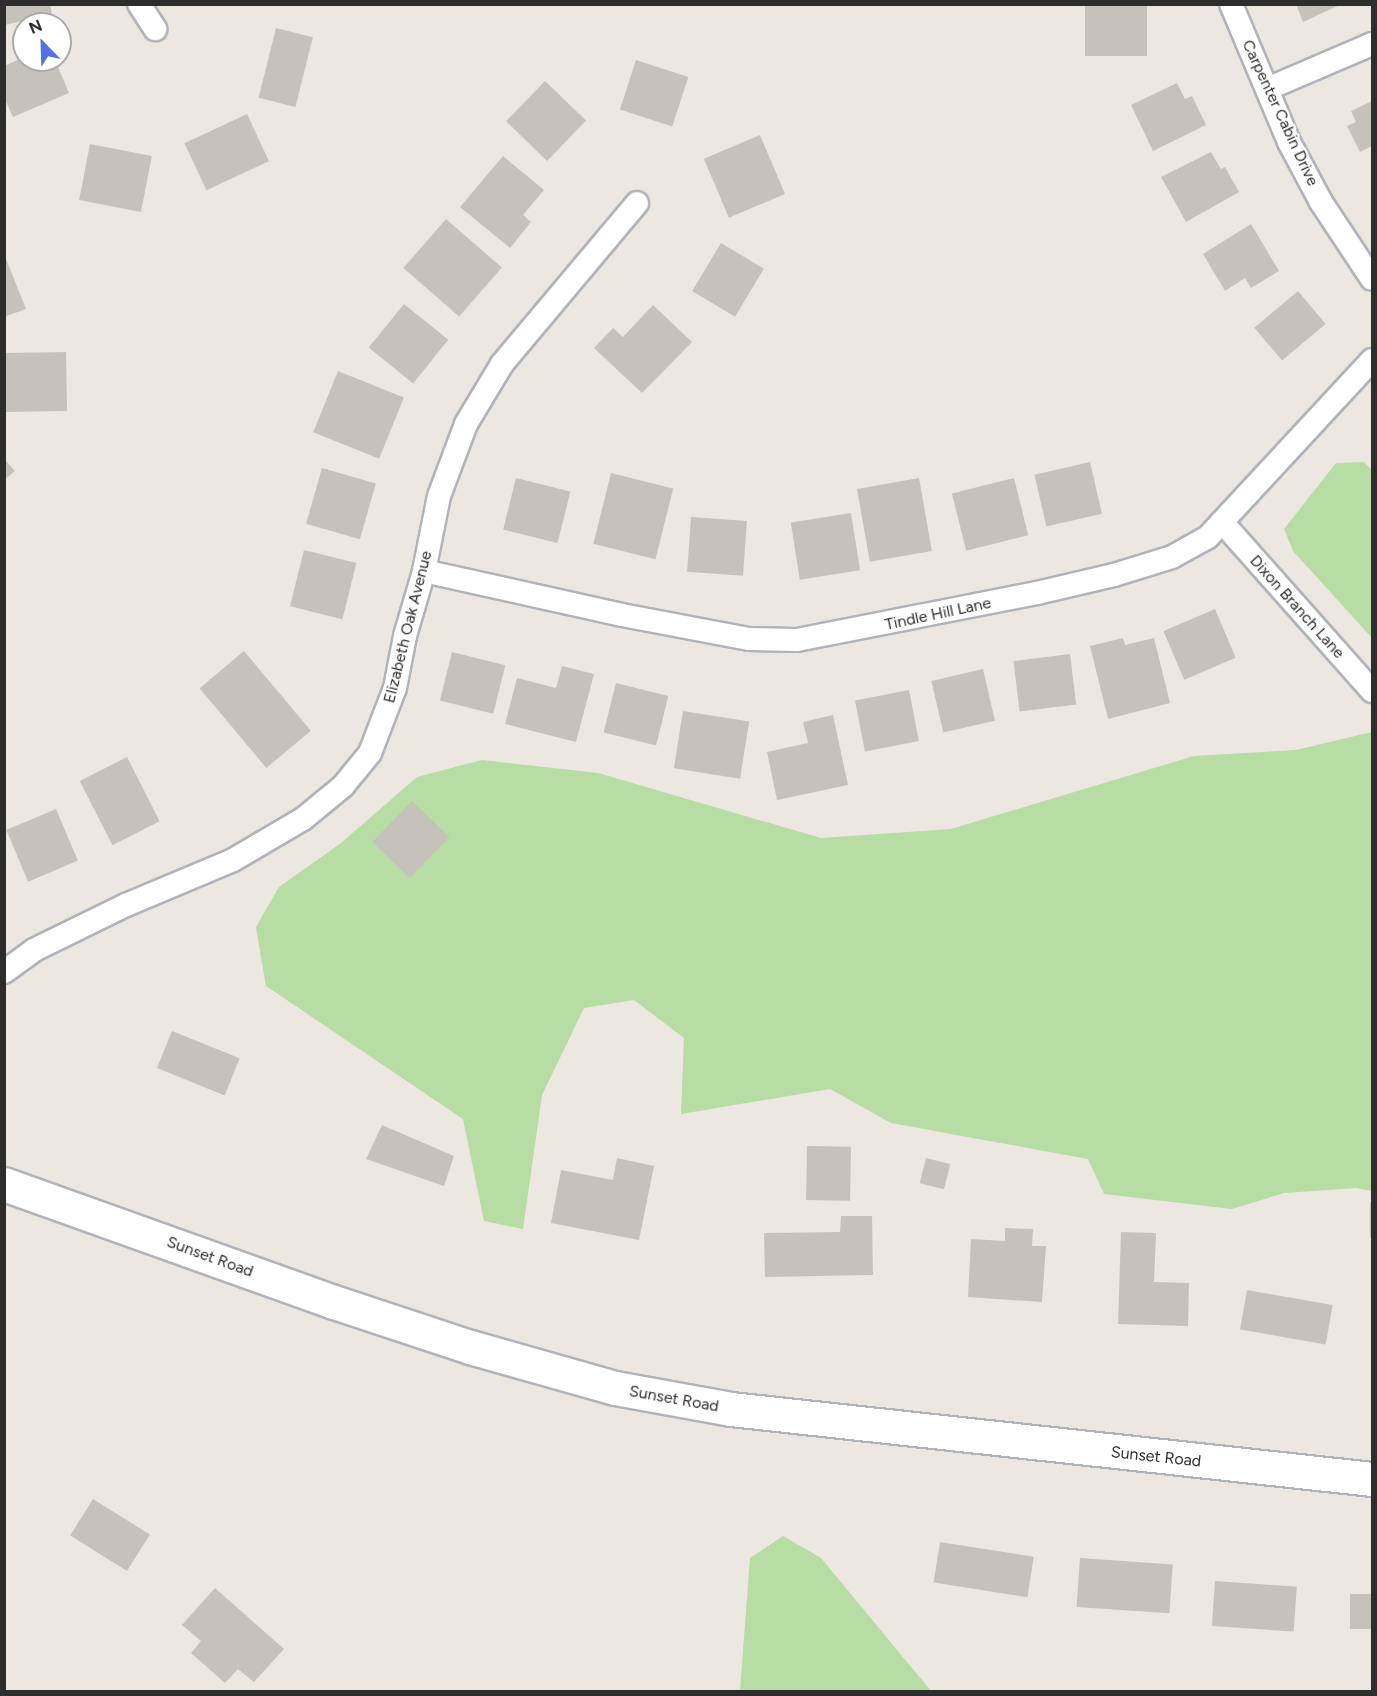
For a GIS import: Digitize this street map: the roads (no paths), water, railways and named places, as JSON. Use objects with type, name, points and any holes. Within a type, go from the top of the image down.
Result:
[{"type":"main road","name":"Sunset Road","points":[[4,1184],[356,1310],[470,1347],[615,1388],[730,1409],[1372,1479]]},
{"type":"street","points":[[139,4],[155,29]]},
{"type":"street","name":"Carpenter Cabin Drive","points":[[1231,4],[1289,142],[1321,202],[1372,279]]},
{"type":"street","points":[[1267,90],[1372,44]]},
{"type":"street","name":"Elizabeth Oak Avenue","points":[[4,972],[34,950],[116,910],[233,860],[303,819],[343,786],[370,753],[396,688],[405,636],[424,571],[439,496],[466,424],[502,364],[637,203]]},
{"type":"street","name":"Tindle Hill Lane","points":[[424,571],[697,630],[749,639],[797,640],[890,624],[1114,575],[1172,557],[1208,537],[1372,360]]},
{"type":"street","name":"Dixon Branch Lane","points":[[1222,522],[1372,691]]}]
